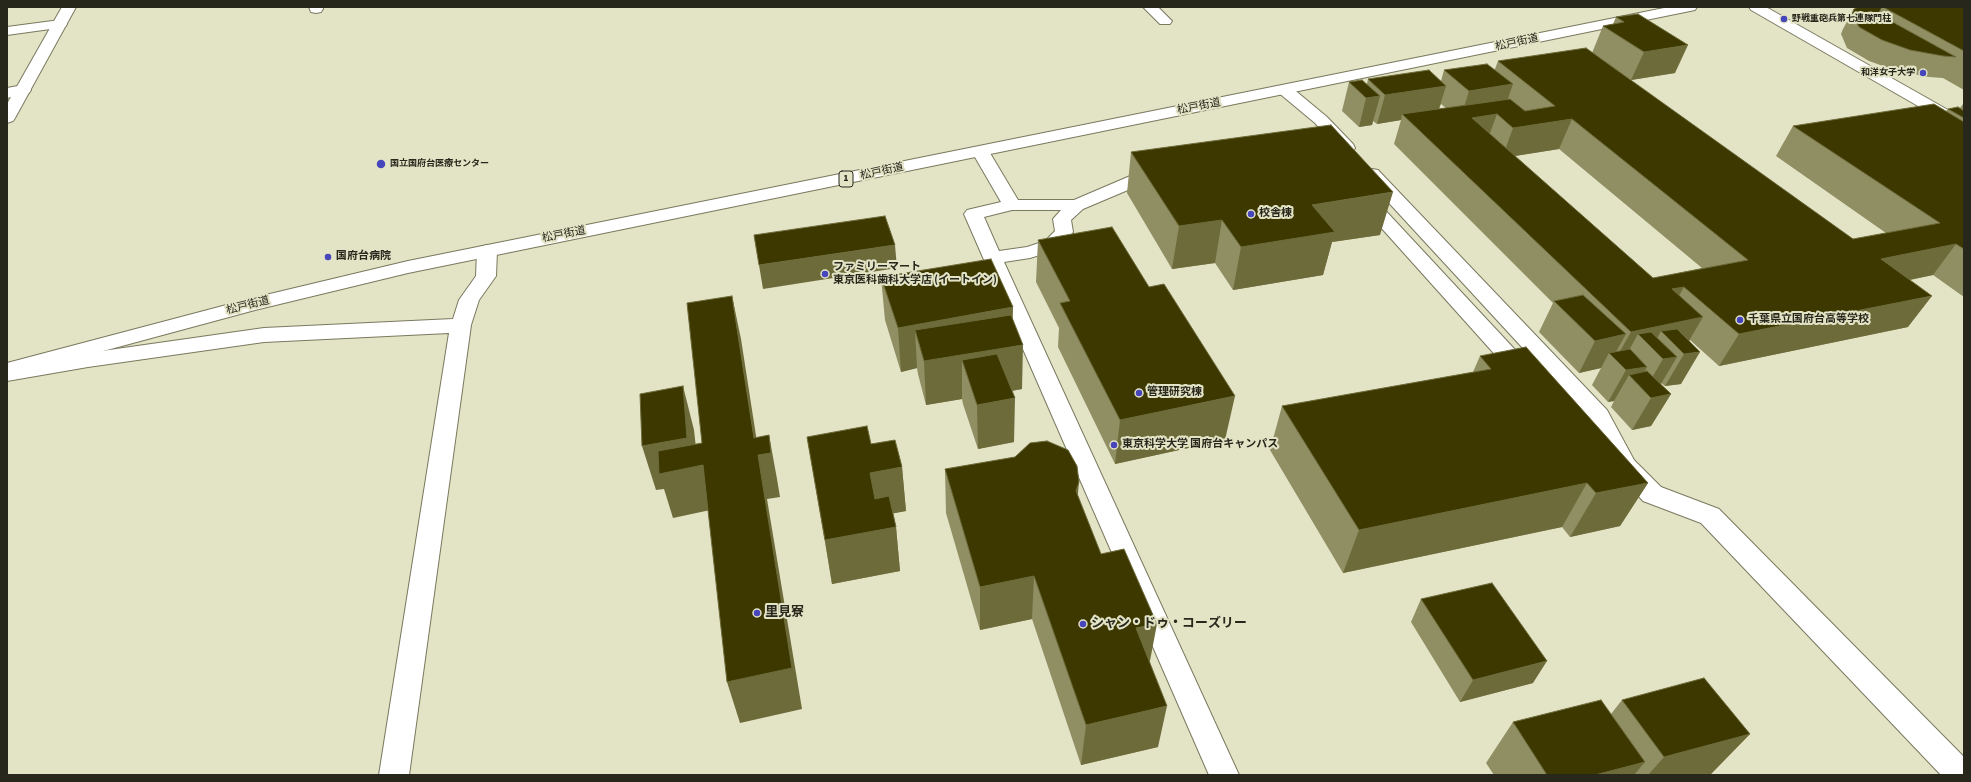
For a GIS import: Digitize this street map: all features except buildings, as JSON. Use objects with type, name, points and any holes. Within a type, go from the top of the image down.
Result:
[{"type":"street","points":[[7,118],[69,7]]},
{"type":"street","points":[[1150,7],[1165,21]]},
{"type":"street","name":"松戸街道","points":[[7,370],[253,304],[487,250],[1285,90],[1665,9],[1690,7]]},
{"type":"street","points":[[1756,7],[1964,126]]},
{"type":"street","points":[[7,31],[60,24]]},
{"type":"street","points":[[7,92],[23,90]]},
{"type":"street","points":[[1285,90],[1321,120],[1599,416],[1625,466],[1652,494],[1710,516],[1961,775]]},
{"type":"street","points":[[981,152],[1012,204]]},
{"type":"street","points":[[992,258],[1030,252],[1052,244],[1064,232],[1062,219],[1077,205],[1172,164]]},
{"type":"street","points":[[1350,182],[1536,386]]},
{"type":"street","points":[[1077,205],[1012,204],[973,214],[1224,775]]},
{"type":"street","points":[[394,775],[461,325],[469,300],[486,276],[487,250]]},
{"type":"street","points":[[7,374],[88,360],[264,335],[407,330],[461,325]]},
{"type":"place","name":"野戦重砲兵第七連隊門柱","points":[[1784,19]]},
{"type":"place","name":"和洋女子大学","points":[[1923,73]]},
{"type":"place","name":"国立国府台医療センター","points":[[381,164]]},
{"type":"place","name":"校舎棟","points":[[1251,214]]},
{"type":"place","name":"国府台病院","points":[[328,257]]},
{"type":"place","name":"ファミリーマート 東京医科歯科大学店 (イートイン)","points":[[825,274]]},
{"type":"place","name":"千葉県立国府台高等学校","points":[[1740,320]]},
{"type":"place","name":"管理研究棟","points":[[1139,393]]},
{"type":"place","name":"東京科学大学 国府台キャンパス","points":[[1114,445]]},
{"type":"place","name":"里見寮","points":[[757,613]]},
{"type":"place","name":"シャン・ドゥ・コーズリー","points":[[1083,624]]}]
